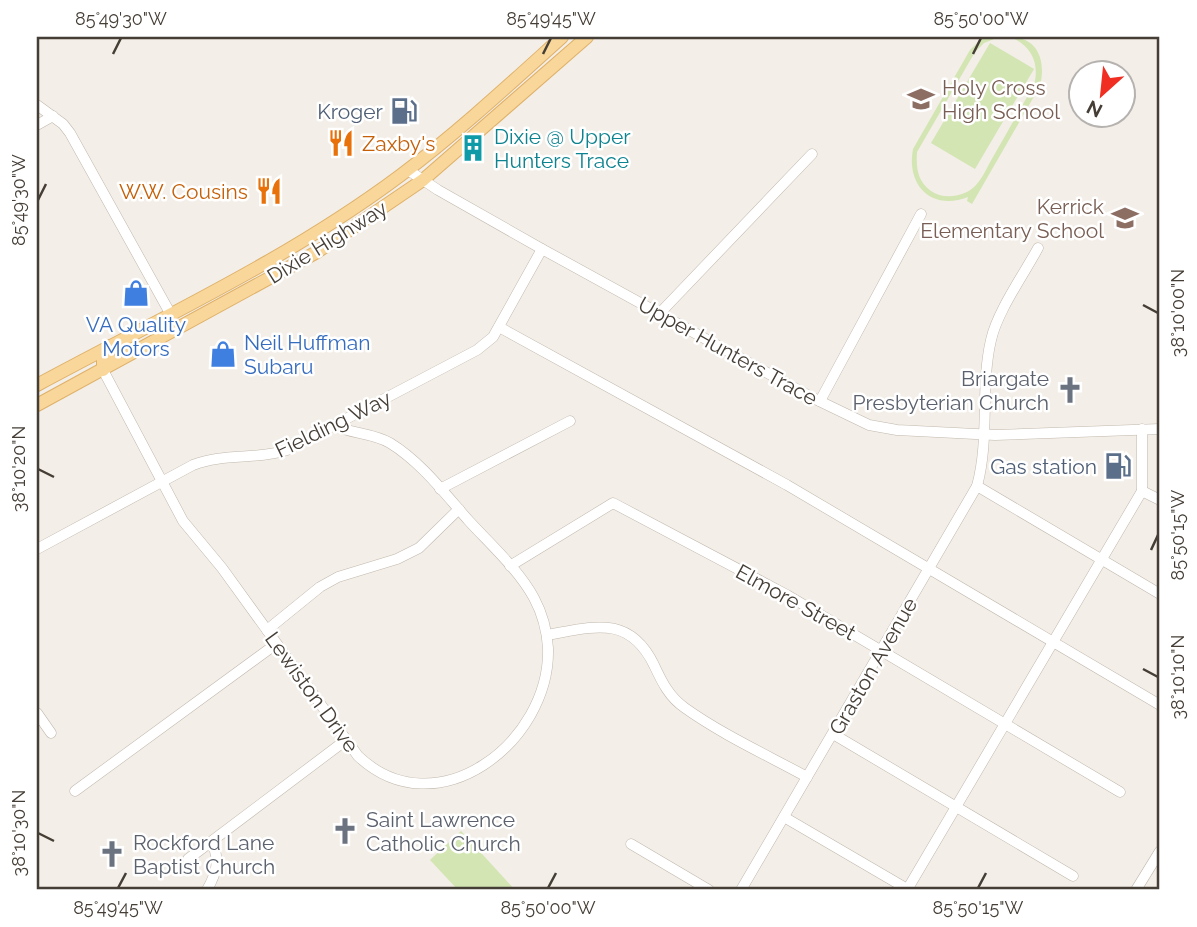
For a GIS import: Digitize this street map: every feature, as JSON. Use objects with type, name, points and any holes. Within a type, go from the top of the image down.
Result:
[{"type":"main road","name":"Dixie Highway","points":[[37,405],[317,252],[424,180],[587,37]]},
{"type":"main road","name":"Dixie Highway","points":[[37,384],[311,235],[408,170],[447,138],[555,38]]},
{"type":"main road","points":[[541,78],[558,57],[559,45],[555,38]]},
{"type":"main road","points":[[136,352],[141,341],[172,324],[170,313]]},
{"type":"main road","points":[[103,370],[103,359],[108,356],[109,346]]},
{"type":"street","points":[[37,105],[63,124],[83,154],[170,313]]},
{"type":"street","points":[[37,125],[53,116]]},
{"type":"street","points":[[659,314],[812,154]]},
{"type":"street","name":"Upper Hunters Trace","points":[[408,170],[542,249],[853,419],[881,428],[984,434],[1160,429]]},
{"type":"street","points":[[820,401],[921,214]]},
{"type":"street","name":"Graston Avenue","points":[[741,890],[977,486],[983,457],[992,335],[1038,248]]},
{"type":"street","name":"Fielding Way","points":[[37,549],[193,465],[213,458],[276,454],[477,350],[493,337],[542,249]]},
{"type":"street","points":[[499,327],[709,441],[1160,705]]},
{"type":"street","name":"Lewiston Drive","points":[[103,370],[183,521],[222,568],[346,740],[368,765],[383,775],[402,781],[423,783],[445,780],[480,767],[512,742],[535,707],[544,685],[547,635],[535,600],[510,566],[409,457],[387,441],[334,426]]},
{"type":"street","points":[[440,489],[570,421]]},
{"type":"street","points":[[784,817],[908,890],[1142,491],[1142,429]]},
{"type":"street","points":[[977,486],[1160,594]]},
{"type":"street","points":[[1142,491],[1160,500]]},
{"type":"street","name":"Elmore Street","points":[[510,566],[613,503],[787,595],[1120,792]]},
{"type":"street","points":[[267,631],[320,587],[338,577],[397,559],[419,548],[459,509]]},
{"type":"street","points":[[547,635],[600,627],[624,631],[642,646],[665,688],[684,708],[807,777]]},
{"type":"street","points":[[75,791],[276,643]]},
{"type":"street","points":[[37,713],[51,733]]},
{"type":"street","points":[[833,734],[1073,876]]},
{"type":"street","points":[[188,859],[346,740]]},
{"type":"street","points":[[206,890],[217,869],[218,856],[212,842]]},
{"type":"street","points":[[631,844],[709,890]]},
{"type":"street","points":[[1136,890],[1160,851]]},
{"type":"green space","points":[[983,37],[999,37],[984,43],[975,52],[917,152],[918,173],[926,187],[942,196],[961,195],[972,189],[983,175],[1034,85],[1036,69],[1032,56],[1023,45],[1010,37],[1028,41],[1038,52],[1042,68],[1040,86],[972,204],[967,201],[968,197],[943,201],[924,192],[918,184],[912,162],[913,149],[970,50]]},
{"type":"green space","points":[[990,43],[1034,69],[975,169],[931,143]]},
{"type":"green space","points":[[461,831],[515,890],[458,890],[430,860]]},
{"type":"place","name":"Holy Cross High School","points":[[921,99]]},
{"type":"place","name":"Kroger","points":[[404,111]]},
{"type":"place","name":"Zaxby's","points":[[341,143]]},
{"type":"place","name":"Dixie @ Upper Hunters Trace","points":[[473,148]]},
{"type":"place","name":"W.W. Cousins","points":[[269,191]]},
{"type":"place","name":"Kerrick Elementary School","points":[[1125,218]]},
{"type":"place","name":"VA Quality Motors","points":[[136,293]]},
{"type":"place","name":"Neil Huffman Subaru","points":[[223,354]]},
{"type":"place","name":"Briargate Presbyterian Church","points":[[1070,390]]},
{"type":"place","name":"Gas station","points":[[1118,466]]},
{"type":"place","name":"Saint Lawrence Catholic Church","points":[[345,831]]},
{"type":"place","name":"Rockford Lane Baptist Church","points":[[112,854]]}]
